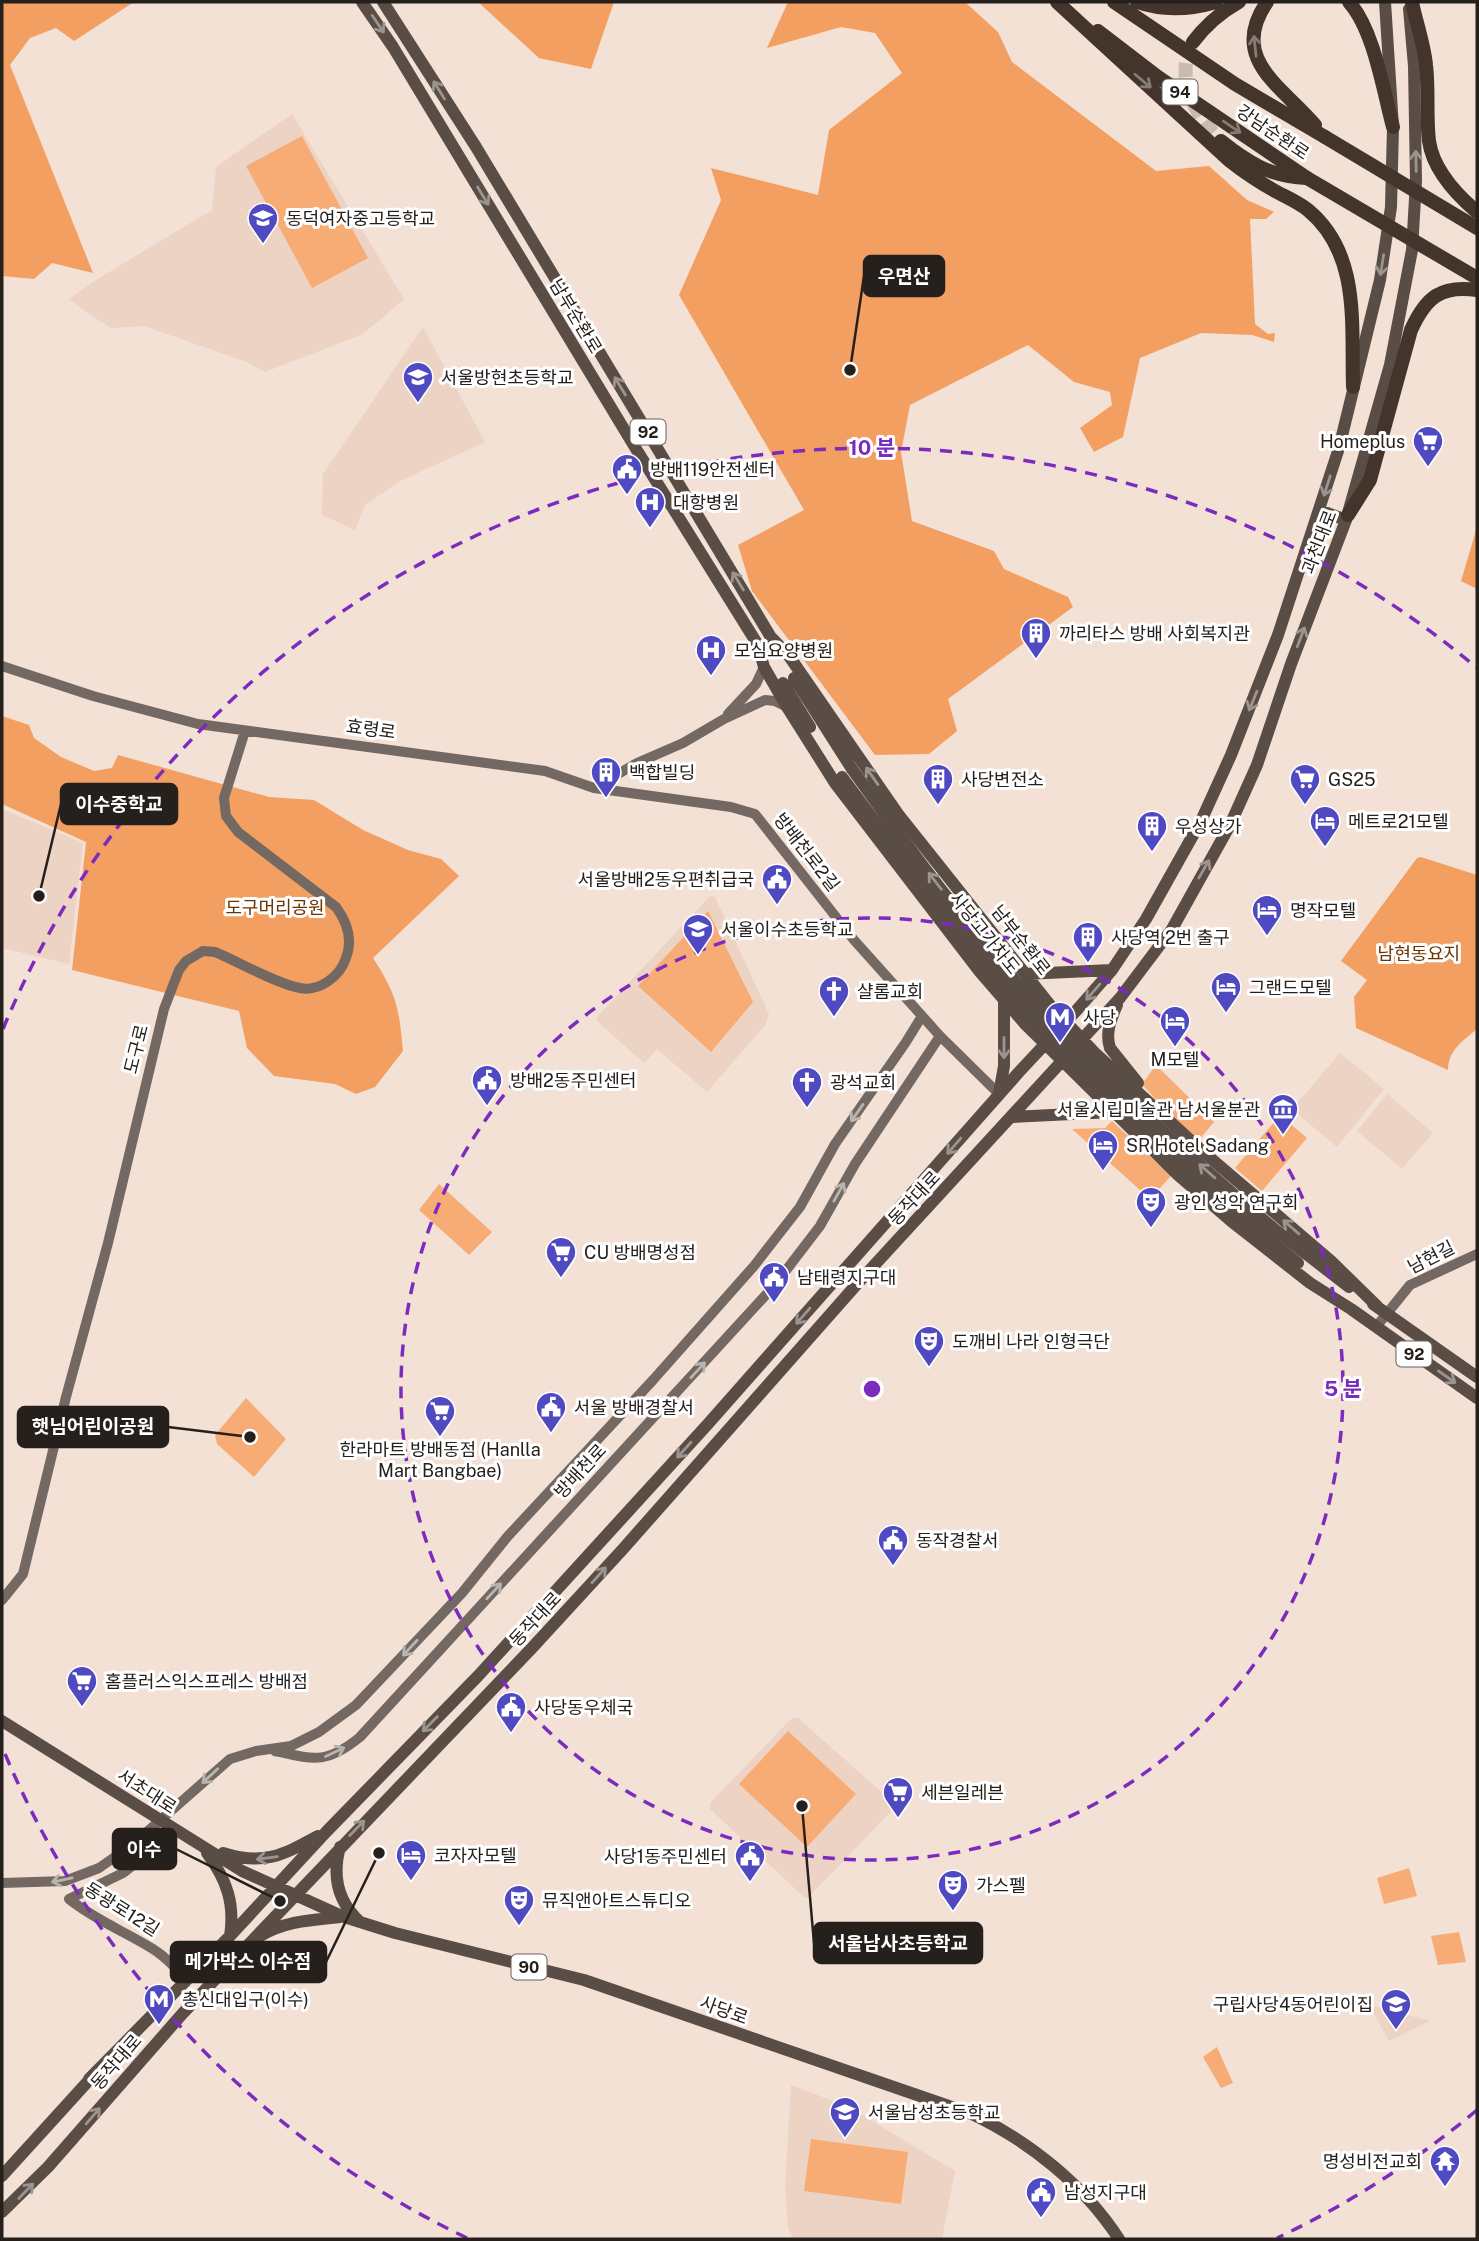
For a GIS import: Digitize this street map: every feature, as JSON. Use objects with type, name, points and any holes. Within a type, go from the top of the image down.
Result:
[{"type":"highway","name":"강남순환로","points":[[1057,2],[1169,84],[1307,178],[1477,278]]},
{"type":"highway","points":[[1057,2],[1230,161],[1250,176],[1306,208],[1328,231],[1336,243],[1349,278],[1353,387]]},
{"type":"highway","name":"강남순환로","points":[[1114,2],[1235,84],[1477,228]]},
{"type":"highway","points":[[1137,2],[1182,9],[1216,2]]},
{"type":"highway","points":[[1193,42],[1211,22],[1239,2]]},
{"type":"highway","points":[[1267,2],[1254,27],[1256,58],[1274,83],[1325,137]]},
{"type":"highway","points":[[1349,2],[1366,28],[1393,127]]},
{"type":"highway","points":[[1410,2],[1426,64],[1429,144],[1438,164],[1463,200],[1477,212]]},
{"type":"highway","points":[[1219,139],[1252,164],[1286,177],[1307,178]]},
{"type":"highway","points":[[1347,518],[1370,480],[1411,330],[1420,311],[1438,293],[1457,288],[1477,290]]},
{"type":"main road","name":"남부순환로","points":[[362,2],[393,47],[759,649],[847,773]]},
{"type":"main road","name":"남부순환로","points":[[383,2],[476,147],[773,639],[779,655],[847,773]]},
{"type":"main road","name":"과천대로","points":[[1065,1022],[1112,970],[1146,919],[1189,844],[1231,755],[1274,648],[1339,447],[1380,280],[1391,207],[1393,127],[1385,2]]},
{"type":"main road","name":"과천대로","points":[[1081,1039],[1120,998],[1172,929],[1230,825],[1257,765],[1291,664],[1347,518],[1391,365],[1412,250],[1416,181],[1415,66],[1410,2]]},
{"type":"main road","points":[[1319,510],[1347,518]]},
{"type":"main road","name":"남부순환로","points":[[773,639],[789,656],[898,814],[1065,1022],[1173,1123],[1331,1261],[1382,1310]]},
{"type":"main road","name":"남부순환로","points":[[759,649],[764,667],[835,783],[1019,1017],[1178,1175],[1231,1221],[1310,1283],[1477,1398]]},
{"type":"main road","name":"사당고가차도","points":[[847,773],[965,938],[1032,1016],[1161,1147],[1274,1236]]},
{"type":"main road","points":[[1025,974],[1112,970]]},
{"type":"main road","points":[[1019,1017],[1032,1010],[1042,996]]},
{"type":"main road","points":[[1120,998],[1107,1037],[1110,1048],[1173,1123]]},
{"type":"main road","points":[[999,1094],[1003,1066],[1004,1000]]},
{"type":"main road","name":"동작대로","points":[[2,2176],[90,2079],[478,1676],[746,1381],[1065,1022]]},
{"type":"main road","name":"동작대로","points":[[2,2212],[48,2168],[183,2012],[247,1943],[567,1610],[857,1284],[1013,1117],[1081,1039]]},
{"type":"main road","points":[[1019,1072],[1037,1088]]},
{"type":"main road","points":[[1013,1117],[1113,1112]]},
{"type":"main road","name":"남부순환로","points":[[1274,1236],[1351,1309]]},
{"type":"main road","name":"남부순환로","points":[[1274,1236],[1477,1377]]},
{"type":"main road","name":"서초대로","points":[[2,1721],[176,1831],[275,1887]]},
{"type":"main road","points":[[203,1847],[242,1859],[262,1860],[283,1855],[327,1831]]},
{"type":"main road","points":[[341,1845],[335,1881],[346,1906],[360,1923]]},
{"type":"main road","points":[[203,1847],[227,1885],[232,1903],[230,1936]]},
{"type":"main road","name":"사당로","points":[[275,1887],[360,1923],[584,1980],[972,2114],[1032,2148],[1080,2193],[1119,2239]]},
{"type":"main road","points":[[247,1943],[273,1928],[289,1923],[344,1917]]},
{"type":"street","points":[[459,157],[468,162],[474,160],[476,147]]},
{"type":"street","points":[[507,236],[512,221],[523,225]]},
{"type":"street","name":"효령로","points":[[2,666],[93,696],[174,718],[245,731],[545,771],[594,788]]},
{"type":"street","points":[[724,719],[756,684],[764,667]]},
{"type":"street","points":[[594,788],[637,763],[683,743],[724,719],[765,700],[787,707]]},
{"type":"street","name":"도구로","points":[[2,1600],[23,1574],[66,1397],[108,1243],[164,1009],[178,971],[186,961],[203,951],[215,952],[293,986],[308,989],[335,976],[344,964],[350,947],[346,926],[336,907],[238,832],[226,816],[224,798],[245,731]]},
{"type":"street","name":"방배천로2길","points":[[594,788],[731,807],[755,814],[854,940],[940,1036],[999,1094]]},
{"type":"street","name":"방배천로","points":[[2,1883],[65,1881],[110,1861],[230,1759],[300,1742],[319,1732],[356,1705],[462,1593],[508,1536],[653,1380],[754,1266],[800,1207],[835,1144],[922,1016]]},
{"type":"street","name":"방배천로","points":[[269,1750],[309,1759],[322,1758],[342,1750],[360,1737],[774,1286],[820,1226],[855,1164],[940,1036]]},
{"type":"street","name":"남현길","points":[[1376,1327],[1382,1310],[1410,1285],[1477,1254]]},
{"type":"street","points":[[746,1381],[761,1391]]},
{"type":"street","name":"동광로12길","points":[[176,1831],[123,1873],[69,1899],[121,1933],[152,1948],[186,1979]]},
{"type":"shaded area","name":"동덕여자중고등학교","points":[[292,114],[404,299],[363,334],[265,372],[247,362],[144,326],[111,328],[69,299],[212,210],[216,167]]},
{"type":"shaded area","points":[[302,136],[368,258],[312,288],[246,166]]},
{"type":"shaded area","name":"서울방현초등학교","points":[[423,327],[485,442],[402,480],[365,505],[355,530],[322,515],[323,474]]},
{"type":"shaded area","points":[[2,809],[83,843],[69,964],[2,948]]},
{"type":"shaded area","name":"서울이수초등학교","points":[[710,896],[715,897],[769,1014],[765,1025],[707,1092],[657,1049],[644,1063],[597,1021],[598,1016]]},
{"type":"shaded area","points":[[708,911],[753,1002],[711,1052],[638,986]]},
{"type":"shaded area","points":[[1340,1053],[1384,1089],[1337,1147],[1292,1109]]},
{"type":"shaded area","points":[[1156,1065],[1214,1122],[1199,1140],[1164,1109],[1142,1084]]},
{"type":"shaded area","points":[[1387,1094],[1433,1133],[1402,1169],[1357,1131]]},
{"type":"shaded area","points":[[1280,1115],[1307,1138],[1262,1191],[1235,1168]]},
{"type":"shaded area","points":[[1112,1121],[1171,1176],[1150,1199],[1072,1129],[1105,1128]]},
{"type":"shaded area","points":[[439,1184],[492,1232],[469,1255],[419,1210]]},
{"type":"shaded area","points":[[246,1398],[286,1439],[254,1477],[217,1444],[215,1435]]},
{"type":"shaded area","points":[[792,1718],[798,1718],[894,1803],[894,1808],[809,1897],[804,1897],[710,1809],[710,1803]]},
{"type":"shaded area","points":[[788,1731],[856,1794],[807,1847],[739,1784]]},
{"type":"shaded area","points":[[1409,1868],[1417,1896],[1384,1904],[1377,1878]]},
{"type":"shaded area","points":[[1459,1932],[1466,1962],[1438,1965],[1431,1936]]},
{"type":"shaded area","name":"구립사당4동어린이집","points":[[1369,2005],[1430,2021],[1389,2041]]},
{"type":"shaded area","points":[[1217,2047],[1233,2083],[1221,2088],[1203,2057]]},
{"type":"shaded area","name":"서울남성초등학교","points":[[791,2085],[849,2107],[955,2171],[942,2239],[794,2239],[788,2228],[785,2187]]},
{"type":"shaded area","points":[[811,2139],[908,2152],[901,2204],[804,2191]]},
{"type":"green space","points":[[2,2],[134,2],[74,41],[56,28],[30,38],[10,65],[93,273],[52,263],[34,279],[2,276]]},
{"type":"green space","points":[[478,2],[614,2],[591,69],[539,58]]},
{"type":"green space","points":[[788,2],[965,2],[998,32],[1012,62],[1156,171],[1209,166],[1247,200],[1274,212],[1266,219],[1250,219],[1255,324],[1268,334],[1275,333],[1274,342],[1252,335],[1201,333],[1140,358],[1123,437],[1094,452],[1080,428],[1112,405],[1110,392],[1074,382],[1028,345],[910,405],[901,452],[912,521],[994,551],[1004,569],[1068,597],[1073,607],[948,699],[957,731],[929,754],[875,755],[752,591],[738,545],[804,510],[679,295],[721,200],[711,168],[818,195],[829,130],[902,73],[875,33],[841,27],[767,48]]},
{"type":"green space","points":[[1477,527],[1477,589],[1461,581]]},
{"type":"green space","name":"도구머리공원","points":[[2,716],[29,725],[34,738],[61,757],[94,771],[112,768],[118,755],[269,797],[314,800],[363,830],[408,850],[441,859],[459,876],[373,958],[396,1002],[403,1051],[375,1087],[356,1094],[335,1084],[274,1076],[247,1048],[239,1011],[72,970],[86,842],[2,804]]},
{"type":"green space","name":"남현동요지","points":[[1417,858],[1477,875],[1477,1029],[1454,1051],[1448,1070],[1356,1028],[1354,997],[1367,980],[1341,961]]},
{"type":"tunnel","points":[[1192,43],[1187,56],[1186,82],[1195,107],[1219,139]]},
{"type":"place","name":"동덕여자중고등학교","points":[[263,245]]},
{"type":"place","name":"우면산","points":[[850,370]]},
{"type":"place","name":"서울방현초등학교","points":[[418,404]]},
{"type":"place","name":"Homeplus","points":[[1428,468]]},
{"type":"place","name":"방배119안전센터","points":[[627,496]]},
{"type":"place","name":"대항병원","points":[[650,529]]},
{"type":"place","name":"까리타스 방배 사회복지관","points":[[1036,660]]},
{"type":"place","name":"모심요양병원","points":[[711,677]]},
{"type":"place","name":"백합빌딩","points":[[606,799]]},
{"type":"place","name":"사당변전소","points":[[938,806]]},
{"type":"place","name":"GS25","points":[[1305,806]]},
{"type":"place","name":"메트로21모텔","points":[[1325,848]]},
{"type":"place","name":"우성상가","points":[[1152,853]]},
{"type":"place","name":"이수중학교","points":[[39,896]]},
{"type":"place","name":"서울방배2동우편취급국","points":[[777,906]]},
{"type":"place","name":"명작모텔","points":[[1267,937]]},
{"type":"place","name":"서울이수초등학교","points":[[698,956]]},
{"type":"place","name":"사당역 2번 출구","points":[[1088,964]]},
{"type":"place","name":"그랜드모텔","points":[[1226,1014]]},
{"type":"place","name":"샬롬교회","points":[[834,1018]]},
{"type":"place","name":"사당","points":[[1060,1044]]},
{"type":"place","name":"M모텔","points":[[1175,1048]]},
{"type":"place","name":"방배2동주민센터","points":[[487,1107]]},
{"type":"place","name":"광석교회","points":[[807,1109]]},
{"type":"place","name":"서울시립미술관 남서울분관","points":[[1283,1136]]},
{"type":"place","name":"SR Hotel Sadang","points":[[1103,1172]]},
{"type":"place","name":"광인 성악 연구회","points":[[1151,1229]]},
{"type":"place","name":"CU 방배명성점","points":[[561,1279]]},
{"type":"place","name":"남태령지구대","points":[[774,1304]]},
{"type":"place","name":"도깨비 나라 인형극단","points":[[929,1368]]},
{"type":"place","name":"서울 방배경찰서","points":[[551,1434]]},
{"type":"place","name":"햇님어린이공원","points":[[250,1437]]},
{"type":"place","name":"한라마트 방배동점 (Hanlla Mart Bangbae)","points":[[440,1438]]},
{"type":"place","name":"동작경찰서","points":[[893,1567]]},
{"type":"place","name":"홈플러스익스프레스 방배점","points":[[82,1708]]},
{"type":"place","name":"사당동우체국","points":[[511,1734]]},
{"type":"place","name":"서울남사초등학교","points":[[802,1806]]},
{"type":"place","name":"세븐일레븐","points":[[898,1819]]},
{"type":"place","name":"메가박스 이수점","points":[[379,1853]]},
{"type":"place","name":"코자자모텔","points":[[411,1882]]},
{"type":"place","name":"사당1동주민센터","points":[[750,1883]]},
{"type":"place","name":"이수","points":[[280,1901]]},
{"type":"place","name":"가스펠","points":[[953,1912]]},
{"type":"place","name":"뮤직앤아트스튜디오","points":[[519,1927]]},
{"type":"place","name":"총신대입구(이수)","points":[[159,2026]]},
{"type":"place","name":"구립사당4동어린이집","points":[[1396,2031]]},
{"type":"place","name":"서울남성초등학교","points":[[845,2139]]},
{"type":"place","name":"명성비전교회","points":[[1445,2188]]},
{"type":"place","name":"남성지구대","points":[[1041,2219]]}]
